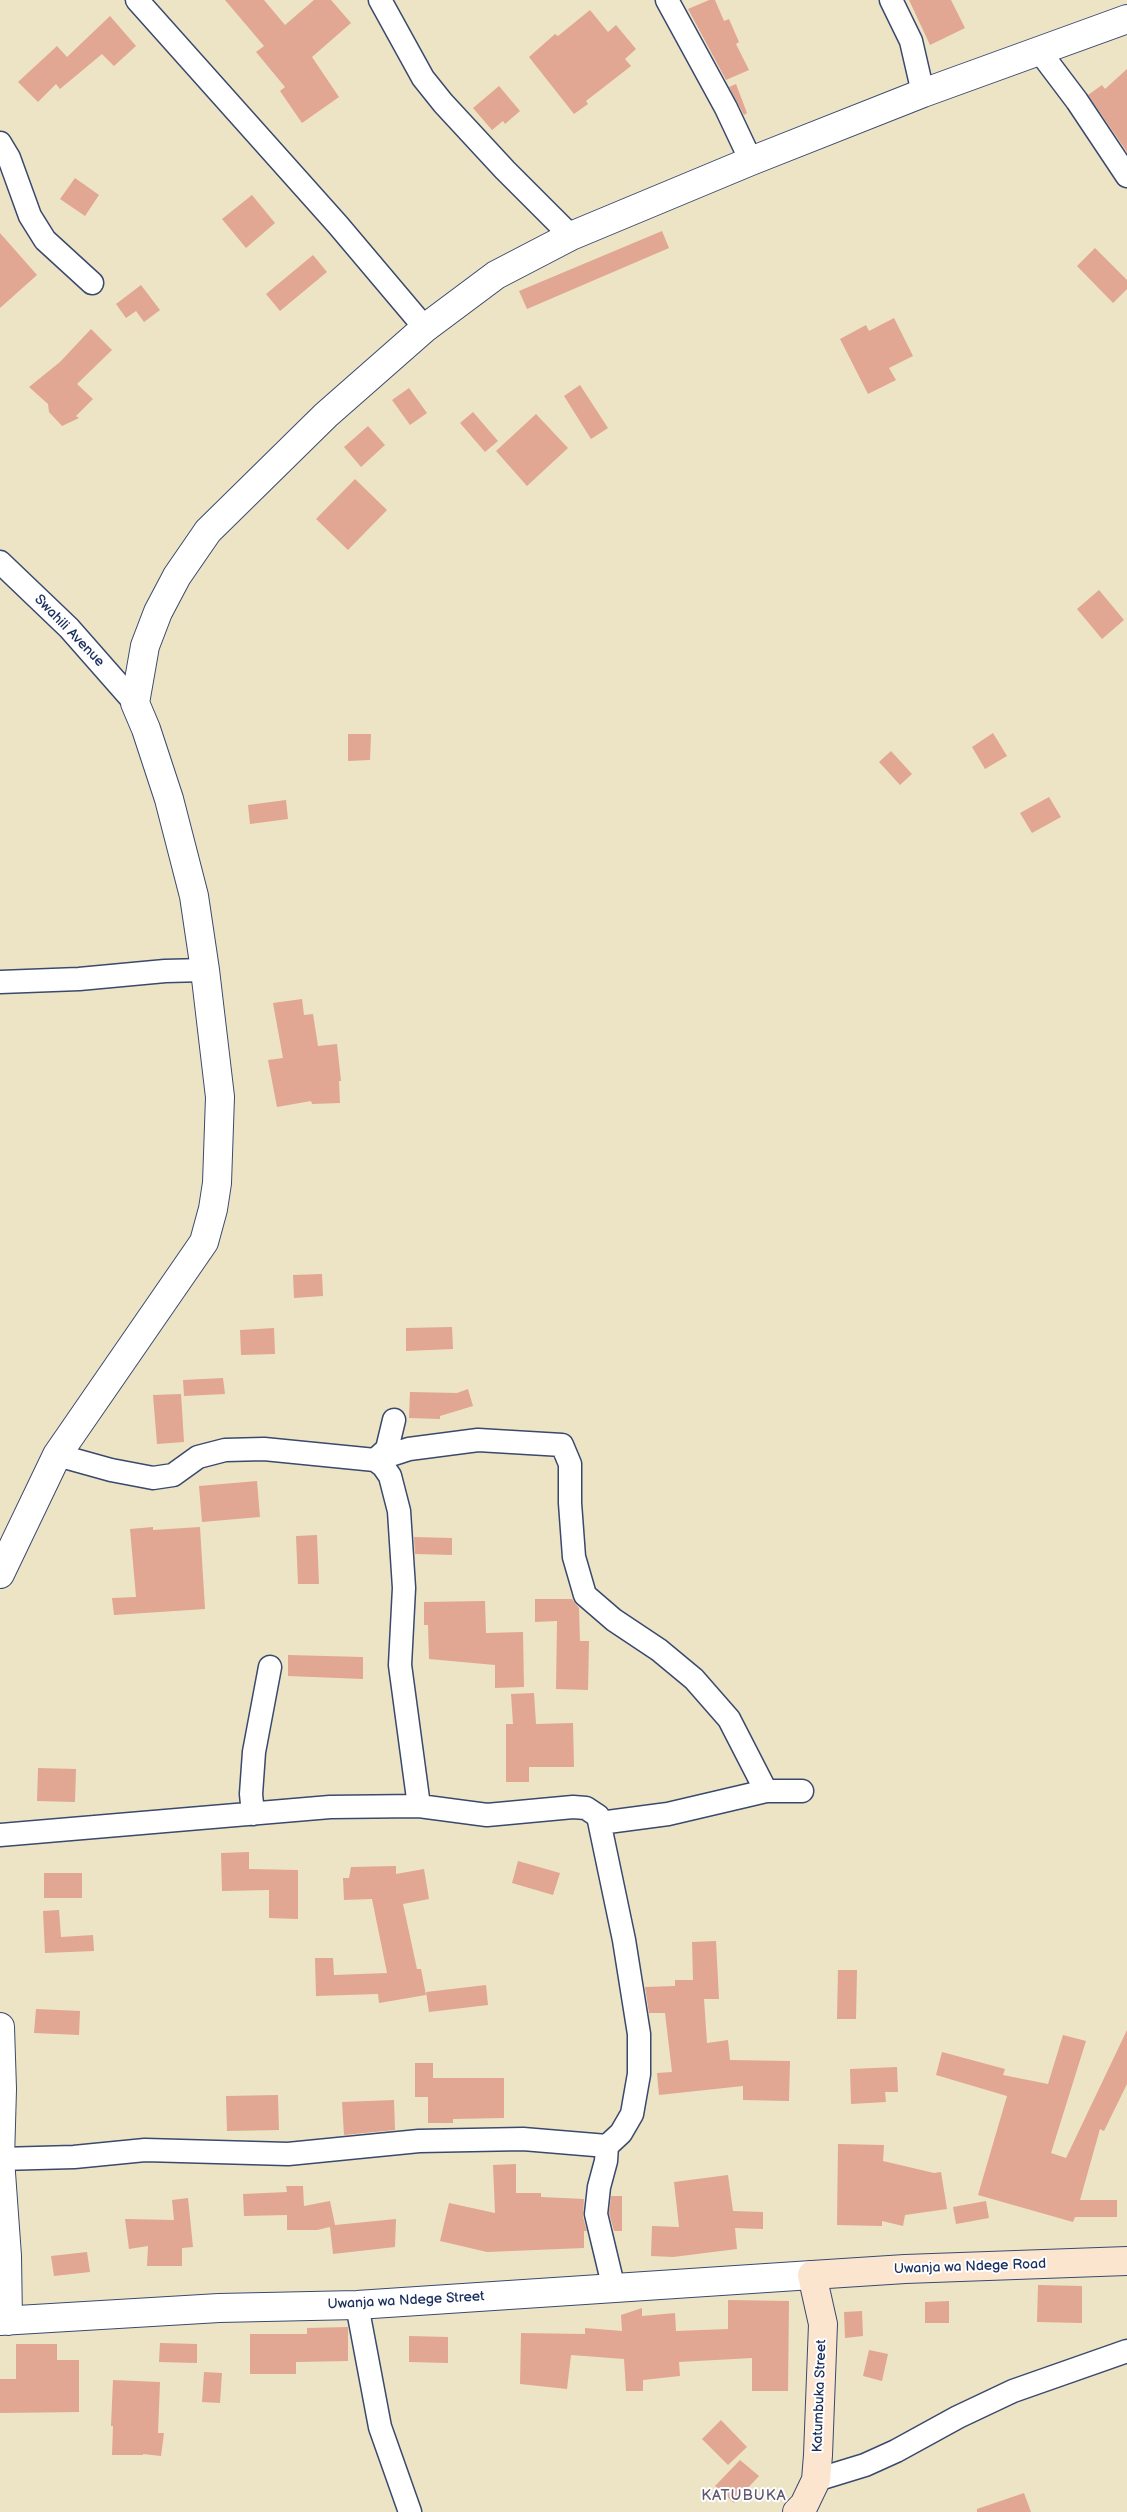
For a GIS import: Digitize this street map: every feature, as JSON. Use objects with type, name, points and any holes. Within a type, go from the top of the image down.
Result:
[{"type":"main road","name":"Uwanja wa Ndege Road","points":[[812,2275],[905,2269],[1127,2261]]},
{"type":"main road","name":"Katumbuka Street","points":[[797,2512],[804,2505],[816,2480],[823,2324],[812,2275]]},
{"type":"street","points":[[137,0],[338,225],[425,328]]},
{"type":"street","points":[[380,0],[423,78],[443,103],[505,170],[571,236]]},
{"type":"street","points":[[666,0],[726,108],[751,161]]},
{"type":"street","points":[[891,0],[911,41],[922,93]]},
{"type":"street","points":[[0,1574],[57,1455],[204,1242],[213,1209],[217,1183],[220,1097],[206,970],[194,896],[169,799],[146,729],[135,703],[145,646],[158,612],[177,576],[208,532],[299,440],[425,328],[496,275],[571,236],[751,161],[922,93],[1040,52],[1127,19]]},
{"type":"street","points":[[1040,52],[1077,101],[1127,176]]},
{"type":"street","points":[[0,144],[9,158],[30,216],[45,240],[92,283]]},
{"type":"street","name":"Swahili Avenue","points":[[0,562],[69,628],[135,703]]},
{"type":"street","points":[[1,980],[79,979],[165,971],[206,970]]},
{"type":"street","points":[[375,1460],[387,1449],[394,1420]]},
{"type":"street","points":[[57,1455],[111,1470],[153,1478],[173,1475],[198,1457],[225,1450],[264,1449],[375,1460],[409,1449],[478,1440],[562,1445],[570,1464],[570,1503],[574,1557],[585,1595],[614,1620],[659,1650],[694,1679],[729,1719],[766,1791]]},
{"type":"street","points":[[375,1460],[390,1476],[399,1511],[404,1588],[400,1665],[419,1806]]},
{"type":"street","points":[[253,1814],[251,1794],[254,1752],[270,1667]]},
{"type":"street","points":[[600,1823],[668,1814],[766,1791],[802,1791]]},
{"type":"street","points":[[0,1835],[330,1807],[419,1806],[488,1815],[573,1807],[586,1808],[598,1816],[624,1940],[639,2034],[639,2074],[632,2114],[621,2133],[607,2146],[596,2214],[614,2289]]},
{"type":"street","points":[[0,2027],[2,2089],[0,2159],[7,2256],[4,2321]]},
{"type":"street","points":[[0,2159],[74,2157],[145,2150],[288,2154],[429,2141],[523,2139],[607,2146]]},
{"type":"street","name":"Uwanja wa Ndege Street","points":[[4,2321],[219,2308],[357,2305],[812,2275]]},
{"type":"street","points":[[357,2305],[380,2427],[410,2512]]},
{"type":"street","points":[[816,2480],[848,2471],[896,2451],[1013,2391],[1127,2351]]},
{"type":"building","points":[[225,0],[264,0],[285,25],[314,0],[331,0],[351,23],[312,57],[339,97],[302,123],[280,91],[285,87],[256,52],[264,46]]},
{"type":"building","points":[[709,0],[715,0],[724,21],[729,19],[739,42],[736,44],[749,70],[726,80],[688,9]]},
{"type":"building","points":[[909,0],[951,0],[965,28],[930,45]]},
{"type":"building","points":[[590,10],[608,32],[616,25],[636,49],[625,59],[631,66],[586,101],[588,104],[574,114],[529,57],[555,34],[558,36]]},
{"type":"building","points":[[110,16],[136,46],[114,66],[102,54],[60,89],[56,84],[38,102],[18,82],[57,46],[67,57]]},
{"type":"building","points":[[1127,69],[1127,152],[1088,95],[1102,85],[1105,89]]},
{"type":"building","points":[[736,84],[747,113],[744,115],[729,87]]},
{"type":"building","points":[[499,86],[520,111],[505,124],[503,121],[492,130],[473,108]]},
{"type":"building","points":[[75,178],[99,195],[85,216],[60,199]]},
{"type":"building","points":[[252,195],[275,223],[246,248],[222,219]]},
{"type":"building","points":[[662,231],[669,248],[527,309],[519,291]]},
{"type":"building","points":[[0,233],[37,275],[0,308]]},
{"type":"building","points":[[1095,248],[1127,280],[1127,289],[1113,303],[1077,266]]},
{"type":"building","points":[[313,255],[327,272],[280,311],[266,294]]},
{"type":"building","points":[[141,285],[160,310],[144,322],[136,311],[126,318],[116,304]]},
{"type":"building","points":[[894,318],[913,356],[889,368],[896,380],[868,394],[840,339],[866,325],[869,331]]},
{"type":"building","points":[[91,329],[112,350],[77,384],[93,399],[76,416],[79,418],[62,426],[49,412],[48,404],[29,387],[60,362]]},
{"type":"building","points":[[580,385],[608,428],[591,439],[564,396]]},
{"type":"building","points":[[409,388],[427,413],[410,425],[392,400]]},
{"type":"building","points":[[473,412],[498,441],[485,452],[460,423]]},
{"type":"building","points":[[536,414],[568,448],[527,486],[496,451]]},
{"type":"building","points":[[368,426],[385,445],[361,467],[344,447]]},
{"type":"building","points":[[355,479],[387,510],[348,550],[316,519]]},
{"type":"building","points":[[1099,590],[1124,620],[1102,639],[1077,609]]},
{"type":"building","points":[[993,733],[1007,756],[985,769],[972,747]]},
{"type":"building","points":[[348,734],[371,734],[370,760],[348,761]]},
{"type":"building","points":[[891,751],[912,774],[900,785],[879,762]]},
{"type":"building","points":[[1049,797],[1061,817],[1032,833],[1020,813]]},
{"type":"building","points":[[286,800],[288,819],[250,824],[248,805]]},
{"type":"building","points":[[302,999],[304,1015],[313,1014],[318,1046],[337,1044],[341,1081],[339,1081],[340,1103],[312,1104],[311,1101],[277,1107],[268,1060],[283,1058],[273,1003]]},
{"type":"building","points":[[322,1274],[323,1296],[294,1298],[293,1275]]},
{"type":"building","points":[[452,1327],[453,1349],[406,1351],[406,1328]]},
{"type":"building","points":[[274,1328],[275,1354],[241,1355],[240,1330]]},
{"type":"building","points":[[223,1378],[225,1394],[184,1396],[183,1380]]},
{"type":"building","points":[[468,1389],[473,1406],[440,1416],[440,1419],[409,1418],[410,1392],[457,1393]]},
{"type":"building","points":[[181,1394],[184,1442],[157,1444],[153,1395]]},
{"type":"building","points":[[257,1481],[260,1517],[202,1522],[199,1486]]},
{"type":"building","points":[[153,1527],[153,1530],[200,1527],[205,1609],[114,1615],[112,1598],[136,1597],[130,1529]]},
{"type":"building","points":[[317,1535],[319,1584],[298,1584],[296,1536]]},
{"type":"building","points":[[414,1537],[452,1538],[452,1555],[415,1554]]},
{"type":"building","points":[[535,1599],[572,1599],[579,1608],[580,1641],[589,1641],[588,1690],[556,1689],[557,1621],[535,1622]]},
{"type":"building","points":[[485,1601],[486,1633],[523,1632],[524,1687],[495,1688],[495,1665],[429,1659],[428,1625],[424,1625],[424,1602]]},
{"type":"building","points":[[288,1655],[363,1657],[363,1679],[288,1676]]},
{"type":"building","points":[[534,1693],[536,1724],[573,1723],[574,1767],[529,1767],[529,1782],[506,1782],[506,1724],[513,1724],[511,1694]]},
{"type":"building","points":[[38,1768],[76,1769],[75,1802],[37,1801]]},
{"type":"building","points":[[249,1852],[249,1869],[298,1870],[298,1919],[269,1918],[269,1890],[222,1891],[221,1853]]},
{"type":"building","points":[[518,1861],[560,1873],[553,1895],[512,1883]]},
{"type":"building","points":[[396,1866],[396,1874],[424,1869],[429,1899],[403,1904],[417,1969],[421,1969],[426,1995],[379,2003],[378,1994],[316,1996],[315,1958],[333,1958],[334,1975],[387,1973],[372,1899],[344,1900],[343,1878],[349,1878],[351,1867]]},
{"type":"building","points":[[44,1873],[82,1873],[82,1898],[44,1898]]},
{"type":"building","points":[[59,1910],[61,1937],[93,1935],[94,1951],[45,1953],[43,1911]]},
{"type":"building","points":[[716,1941],[719,1999],[704,1999],[707,2043],[728,2040],[730,2060],[790,2061],[789,2101],[743,2100],[743,2086],[659,2095],[657,2073],[672,2072],[665,2013],[649,2013],[645,1987],[675,1986],[675,1980],[693,1980],[692,1942]]},
{"type":"building","points":[[838,1970],[857,1970],[856,2019],[837,2019]]},
{"type":"building","points":[[486,1985],[488,2005],[429,2012],[426,1992]]},
{"type":"building","points":[[36,2009],[80,2011],[79,2035],[34,2033]]},
{"type":"building","points":[[1127,2030],[1127,2084],[1104,2131],[1100,2129],[1080,2200],[1117,2200],[1117,2217],[1075,2217],[1073,2222],[978,2195],[1007,2096],[936,2075],[942,2052],[1005,2069],[1003,2075],[1048,2084],[1063,2035],[1086,2041],[1051,2153],[1066,2158]]},
{"type":"building","points":[[415,2063],[433,2063],[433,2078],[504,2078],[504,2118],[453,2119],[453,2123],[428,2123],[428,2097],[415,2097]]},
{"type":"building","points":[[897,2067],[898,2092],[885,2092],[886,2102],[851,2104],[850,2069]]},
{"type":"building","points":[[278,2095],[279,2130],[227,2131],[226,2096]]},
{"type":"building","points":[[394,2100],[395,2130],[344,2135],[342,2102]]},
{"type":"building","points":[[838,2144],[884,2145],[883,2161],[934,2173],[941,2172],[947,2209],[905,2215],[903,2226],[882,2221],[882,2226],[837,2225]]},
{"type":"building","points":[[516,2164],[516,2193],[541,2193],[541,2197],[584,2199],[583,2217],[587,2231],[584,2231],[584,2248],[487,2252],[440,2241],[449,2203],[495,2213],[493,2165]]},
{"type":"building","points":[[728,2175],[733,2211],[763,2212],[763,2229],[735,2228],[737,2249],[673,2257],[651,2256],[652,2226],[679,2227],[674,2182]]},
{"type":"building","points":[[286,2186],[303,2186],[304,2206],[330,2201],[335,2225],[396,2219],[395,2247],[333,2254],[330,2227],[317,2230],[287,2230],[287,2215],[244,2216],[243,2194],[287,2192]]},
{"type":"building","points":[[611,2196],[622,2196],[622,2231],[614,2231],[609,2213]]},
{"type":"building","points":[[188,2198],[193,2247],[182,2248],[182,2266],[147,2266],[148,2246],[129,2249],[125,2219],[174,2220],[172,2200]]},
{"type":"building","points":[[986,2201],[989,2218],[956,2224],[953,2207]]},
{"type":"building","points":[[87,2252],[90,2272],[54,2276],[51,2256]]},
{"type":"building","points":[[1038,2285],[1082,2286],[1082,2323],[1037,2322]]},
{"type":"building","points":[[728,2300],[789,2301],[788,2391],[752,2391],[752,2358],[679,2362],[680,2376],[643,2380],[643,2391],[626,2391],[624,2359],[571,2355],[567,2389],[520,2384],[521,2333],[585,2334],[585,2328],[622,2331],[621,2315],[642,2308],[642,2316],[675,2313],[676,2331],[728,2329]]},
{"type":"building","points":[[949,2301],[949,2323],[925,2323],[925,2302]]},
{"type":"building","points":[[862,2311],[863,2336],[845,2338],[844,2312]]},
{"type":"building","points":[[348,2327],[348,2361],[296,2362],[296,2374],[250,2374],[250,2334],[307,2334],[307,2328]]},
{"type":"building","points":[[409,2336],[448,2337],[448,2363],[409,2362]]},
{"type":"building","points":[[160,2343],[197,2344],[197,2363],[159,2362]]},
{"type":"building","points":[[16,2344],[57,2344],[57,2360],[79,2360],[79,2412],[0,2413],[0,2379],[16,2379]]},
{"type":"building","points":[[869,2350],[888,2354],[882,2381],[863,2376]]},
{"type":"building","points":[[204,2372],[222,2373],[220,2403],[202,2402]]},
{"type":"building","points":[[113,2380],[160,2382],[158,2433],[164,2433],[161,2456],[143,2454],[112,2455]]},
{"type":"building","points":[[721,2420],[747,2447],[728,2465],[702,2439]]},
{"type":"building","points":[[740,2460],[759,2476],[734,2503],[715,2486]]},
{"type":"building","points":[[1024,2493],[1031,2512],[977,2512],[977,2509]]},
{"type":"district","name":"KATUBUKA","points":[[744,2496]]}]
